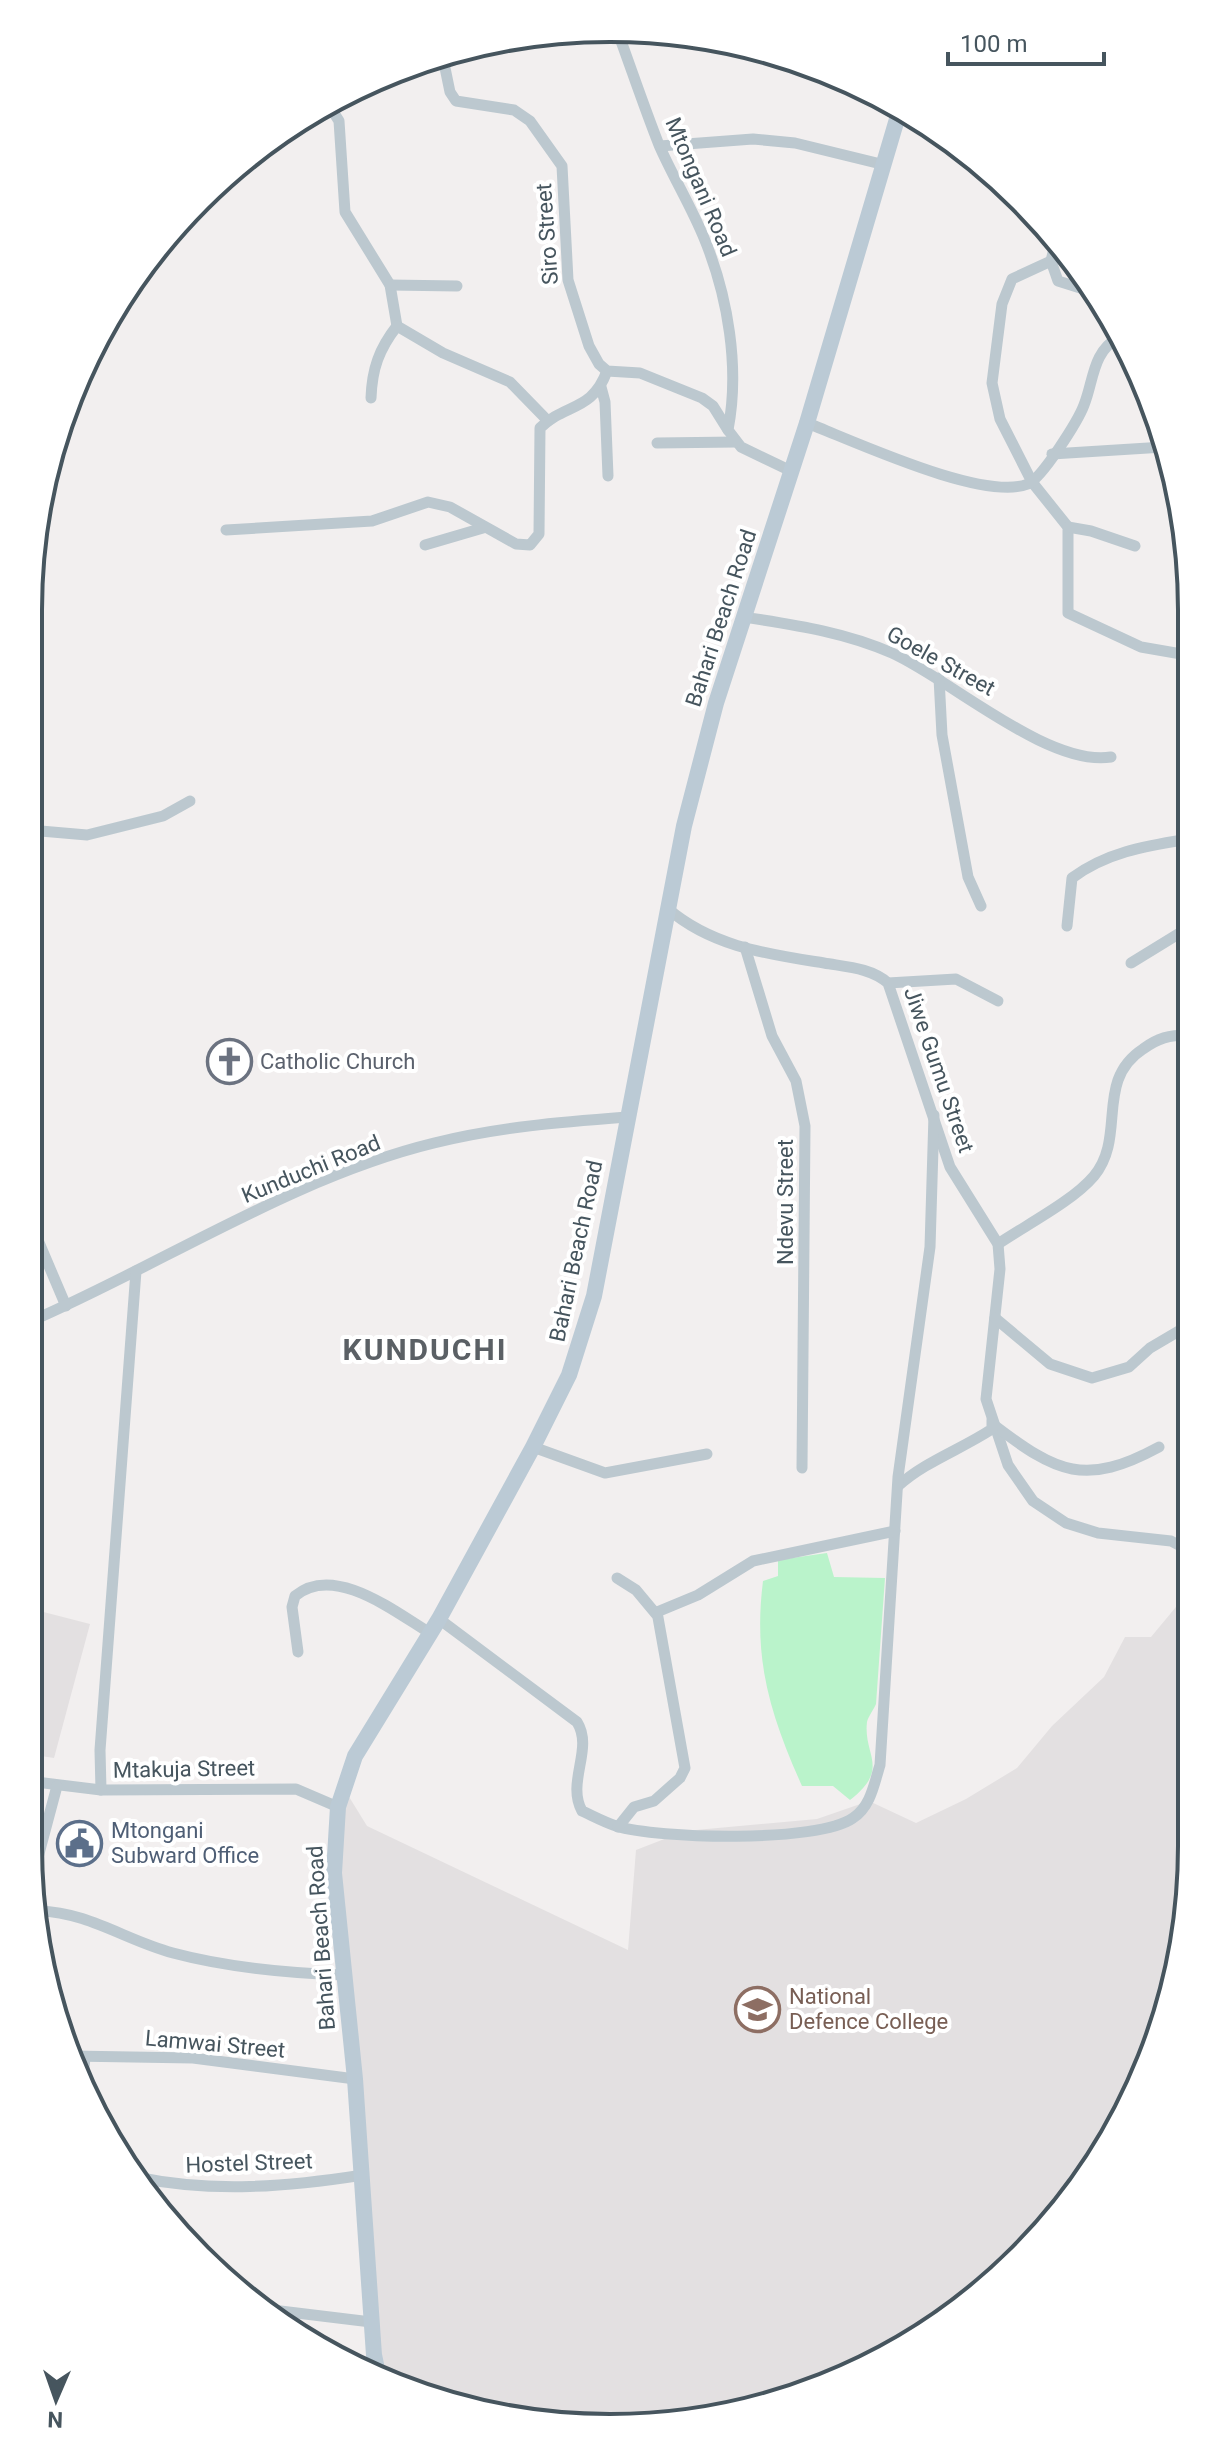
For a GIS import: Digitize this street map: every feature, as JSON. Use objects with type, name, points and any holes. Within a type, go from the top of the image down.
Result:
[{"type":"street","name":"Mtongani Road","points":[[622,42],[660,146],[715,269],[734,369],[735,397],[728,430]]},
{"type":"street","name":"Siro Street","points":[[445,67],[450,92],[456,101],[514,110],[530,121],[562,166],[568,280],[592,356],[607,371]]},
{"type":"street","points":[[334,114],[339,121],[348,223],[390,285],[397,326],[383,344],[372,373],[371,398]]},
{"type":"street","name":"Bahari Beach Road","points":[[377,2363],[371,2322],[355,2079],[334,1873],[338,1807],[355,1756],[434,1626],[533,1447],[581,1341],[594,1296],[684,826],[744,617],[807,423],[897,120]]},
{"type":"street","points":[[660,146],[767,140],[795,143],[885,165]]},
{"type":"street","points":[[1053,254],[1051,261],[1061,284],[1078,288]]},
{"type":"street","points":[[1051,261],[1009,281],[1000,314],[992,383],[1000,419],[1032,482],[1068,527],[1068,613],[1141,647],[1178,653]]},
{"type":"street","points":[[390,285],[457,286]]},
{"type":"street","points":[[397,326],[443,353],[510,382],[548,421]]},
{"type":"street","points":[[807,423],[963,482],[1003,487],[1032,482],[1080,415],[1093,367],[1101,352],[1111,344]]},
{"type":"street","points":[[608,476],[601,387],[607,371],[640,373],[702,398],[722,417],[736,442],[791,471]]},
{"type":"street","points":[[226,530],[372,521],[428,502],[450,507],[483,528],[521,546],[530,545],[537,538],[538,434],[548,421],[576,409],[601,387]]},
{"type":"street","points":[[657,443],[736,442]]},
{"type":"street","points":[[1052,454],[1154,448]]},
{"type":"street","points":[[1068,527],[1091,531],[1135,546]]},
{"type":"street","points":[[425,545],[483,528]]},
{"type":"street","name":"Goele Street","points":[[744,617],[851,636],[939,678],[1029,736],[1070,752],[1111,757]]},
{"type":"street","points":[[939,678],[942,735],[968,877],[981,906]]},
{"type":"street","points":[[42,831],[87,835],[103,833],[163,816],[190,801]]},
{"type":"street","points":[[1067,926],[1072,878],[1105,857],[1178,841]]},
{"type":"street","name":"Jiwe Gumu Street","points":[[667,908],[686,924],[714,940],[870,971],[888,983],[950,1167],[998,1244]]},
{"type":"street","points":[[1131,963],[1178,934]]},
{"type":"street","name":"Ndevu Street","points":[[745,947],[772,1036],[796,1081],[805,1126],[802,1468]]},
{"type":"street","points":[[888,983],[956,979],[998,1001]]},
{"type":"street","points":[[1178,1036],[1158,1038],[1130,1058],[1118,1074],[1108,1148],[1094,1176],[998,1244],[1000,1269],[985,1380],[993,1422],[1017,1482],[1033,1501],[1066,1523],[1098,1533],[1171,1541],[1178,1545]]},
{"type":"street","points":[[298,1652],[292,1607],[295,1596],[303,1589],[323,1584],[335,1585],[434,1626],[577,1722],[583,1740],[575,1786],[579,1805],[582,1811],[618,1827],[690,1835],[742,1835],[809,1831],[853,1818],[869,1801],[880,1765],[898,1486],[930,1247],[934,1115]]},
{"type":"street","name":"Kunduchi Road","points":[[42,1316],[276,1202],[433,1143],[513,1126],[627,1117]]},
{"type":"street","points":[[42,1250],[66,1306]]},
{"type":"street","points":[[101,1790],[100,1750],[136,1271]]},
{"type":"street","points":[[995,1318],[1050,1364],[1092,1378],[1129,1367],[1150,1348],[1178,1331]]},
{"type":"street","points":[[898,1486],[921,1466],[978,1439],[992,1429],[993,1422]]},
{"type":"street","points":[[993,1422],[1027,1451],[1067,1469],[1108,1470],[1123,1467],[1159,1447]]},
{"type":"street","points":[[533,1447],[605,1473],[707,1454]]},
{"type":"street","points":[[656,1614],[660,1609],[698,1595],[753,1561],[895,1531]]},
{"type":"street","points":[[617,1578],[636,1590],[656,1614],[685,1768],[680,1778],[654,1801],[634,1807],[618,1827]]},
{"type":"street","name":"Mtakuja Street","points":[[42,1783],[101,1790],[296,1789],[338,1807]]},
{"type":"street","points":[[42,1842],[57,1786]]},
{"type":"street","points":[[46,1911],[63,1911],[174,1954],[263,1970],[344,1975]]},
{"type":"street","points":[[85,2057],[85,2062]]},
{"type":"street","name":"Lamwai Street","points":[[85,2057],[207,2059],[355,2079]]},
{"type":"street","name":"Hostel Street","points":[[151,2180],[181,2186],[289,2187],[363,2175]]},
{"type":"street","points":[[285,2312],[371,2322]]},
{"type":"shaded area","name":"National Defence College","points":[[1178,1604],[1177,1883],[1159,1993],[1135,2063],[1102,2130],[1061,2192],[1012,2248],[956,2297],[894,2338],[793,2384],[721,2403],[647,2413],[573,2413],[536,2409],[463,2395],[378,2364],[334,1873],[343,1787],[367,1826],[628,1950],[636,1850],[685,1831],[817,1819],[869,1801],[916,1823],[966,1799],[1017,1768],[1052,1726],[1104,1677],[1125,1637],[1151,1637]]},
{"type":"shaded area","points":[[42,1612],[90,1624],[54,1758],[42,1756]]},
{"type":"green space","points":[[827,1553],[834,1577],[885,1578],[876,1704],[867,1722],[872,1770],[862,1789],[850,1800],[833,1786],[802,1786],[773,1710],[760,1636],[763,1581],[778,1576],[778,1560]]},
{"type":"place","name":"Catholic Church","points":[[229,1061]]},
{"type":"place","name":"Mtongani Subward Office","points":[[80,1843]]},
{"type":"place","name":"National Defence College","points":[[758,2009]]},
{"type":"district","name":"KUNDUCHI","points":[[425,1349]]}]
